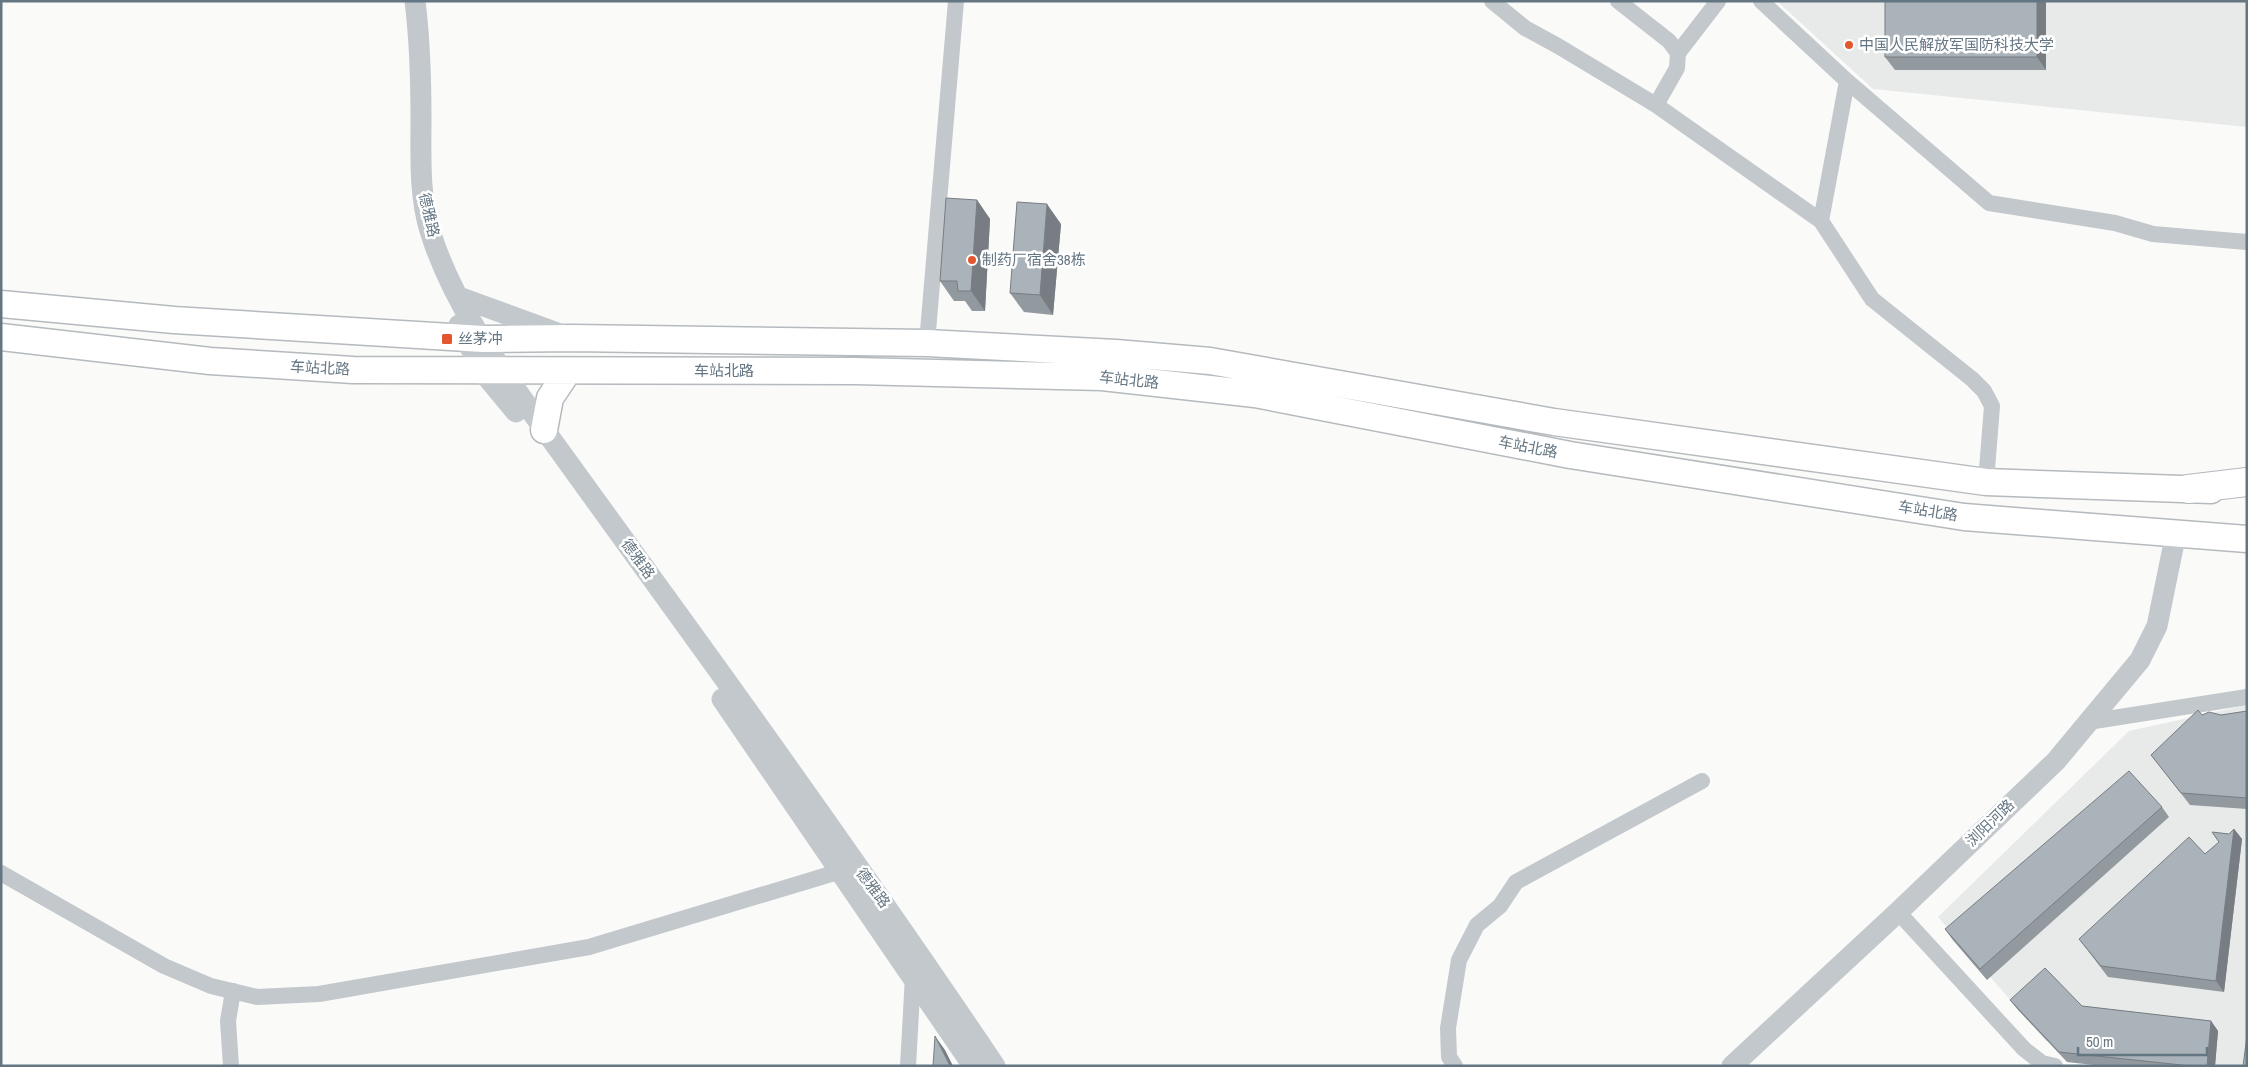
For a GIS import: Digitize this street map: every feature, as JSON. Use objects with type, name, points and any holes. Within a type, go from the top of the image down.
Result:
[{"type":"highway","points":[[2188,489],[2247,482]]},
{"type":"main road","name":"车站北路","points":[[1,304],[174,320],[474,338],[927,343],[1116,353],[1210,361],[1554,422],[1986,482],[2188,489],[2247,493]]},
{"type":"main road","name":"车站北路","points":[[1,337],[210,361],[352,370],[855,371],[1102,377],[1255,394],[1570,455],[1964,517],[2247,539]]},
{"type":"main road","points":[[544,430],[550,398],[568,371]]},
{"type":"street","name":"德雅路","points":[[406,1],[412,48],[412,168],[417,216],[442,288],[474,338],[492,371],[841,871],[973,1066]]},
{"type":"street","name":"德雅路","points":[[415,1],[420,48],[421,160],[426,214],[430,232],[474,338]]},
{"type":"street","points":[[927,343],[956,1]]},
{"type":"street","points":[[1492,1],[1525,28],[1656,105],[1821,220],[1872,299],[1972,379],[1984,391],[1992,406],[1986,482]]},
{"type":"street","points":[[1618,1],[1669,41],[1678,53]]},
{"type":"street","points":[[1656,105],[1677,68],[1678,53],[1718,1]]},
{"type":"street","points":[[1761,1],[1847,81],[1989,203],[2115,223],[2153,234],[2247,242]]},
{"type":"street","points":[[1821,220],[1847,81]]},
{"type":"street","points":[[458,297],[572,338]]},
{"type":"street","name":"德雅路","points":[[492,371],[544,430],[756,722],[854,863],[884,902],[995,1066]]},
{"type":"street","name":"浏阳河路","points":[[1732,1066],[1898,912],[2056,761],[2140,660],[2157,626],[2176,533]]},
{"type":"street","points":[[2088,722],[2247,697]]},
{"type":"street","points":[[1455,1066],[1449,1056],[1448,1028],[1459,960],[1477,925],[1500,906],[1516,882],[1702,781]]},
{"type":"street","points":[[1,873],[164,966],[210,986],[258,997],[319,994],[589,947],[841,871]]},
{"type":"street","points":[[1898,912],[2024,1048],[2042,1063],[2055,1066]]},
{"type":"street","points":[[908,1066],[913,976]]},
{"type":"street","points":[[231,1066],[228,1020],[234,992]]},
{"type":"shaded area","points":[[1777,1],[2247,1],[2247,127],[1873,89]]},
{"type":"shaded area","points":[[2247,705],[2247,1066],[2226,1066],[2046,1041],[1938,917],[2129,731]]},
{"type":"building","points":[[1885,1],[2037,1],[2037,57],[1885,57]]},
{"type":"building","points":[[946,198],[977,200],[971,291],[958,291],[957,281],[940,281]]},
{"type":"building","points":[[1017,202],[1047,204],[1040,295],[1010,293]]},
{"type":"building","points":[[2198,710],[2202,715],[2209,712],[2221,715],[2247,711],[2247,798],[2181,793],[2151,755]]},
{"type":"building","points":[[2129,771],[2162,807],[1980,969],[1945,929]]},
{"type":"building","points":[[2234,829],[2216,981],[2101,966],[2079,939],[2189,837],[2205,854],[2219,842],[2212,832],[2229,834]]},
{"type":"building","points":[[2045,968],[2082,1006],[2211,1021],[2207,1066],[2191,1066],[2059,1052],[2010,1000]]},
{"type":"building","points":[[935,1036],[950,1066],[933,1066]]},
{"type":"building","points":[[2247,1036],[2247,1066],[2243,1066]]},
{"type":"place","name":"中国人民解放军国防科技大学","points":[[1849,45]]},
{"type":"place","name":"制药厂宿舍38栋","points":[[972,260]]},
{"type":"place","name":"丝茅冲","points":[[447,339]]}]
